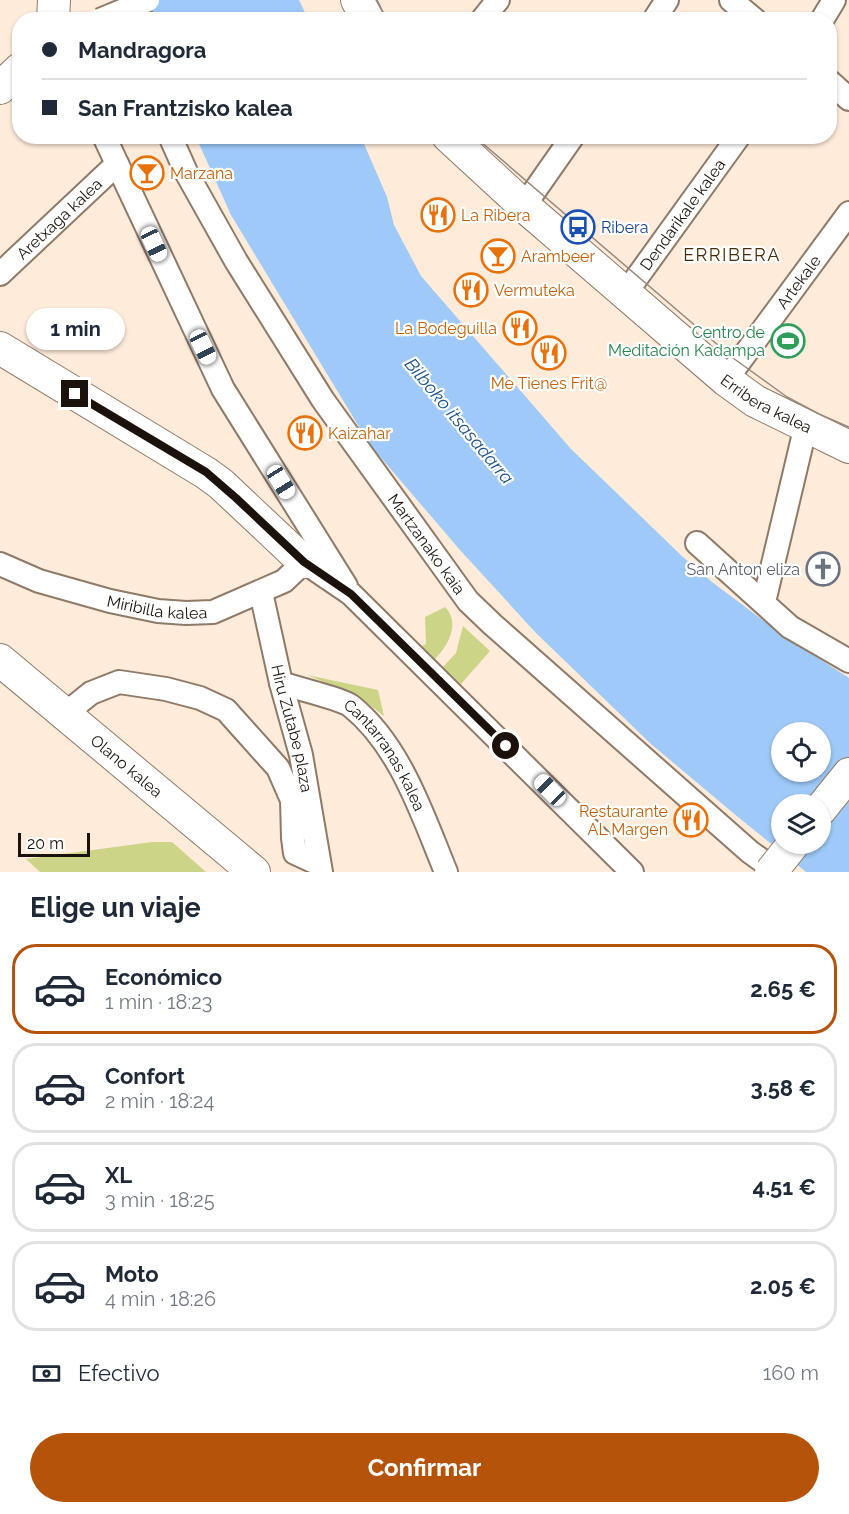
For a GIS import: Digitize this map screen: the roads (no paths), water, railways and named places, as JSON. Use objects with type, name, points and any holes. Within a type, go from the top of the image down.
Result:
[{"type":"street","points":[[119,12],[148,0]]},
{"type":"street","points":[[488,12],[498,0]]},
{"type":"street","points":[[731,0],[745,12]]},
{"type":"street","points":[[0,88],[12,77]]},
{"type":"street","points":[[837,88],[849,99]]},
{"type":"street","points":[[108,144],[223,389],[351,594]]},
{"type":"street","name":"Martzanako kaia","points":[[174,144],[186,172],[236,261],[323,400],[468,601],[750,852],[778,872]]},
{"type":"street","name":"Erribera kalea","points":[[457,144],[524,206],[726,380],[754,401],[849,447]]},
{"type":"street","points":[[524,206],[567,144]]},
{"type":"street","name":"Dendarikale kalea","points":[[625,294],[733,144]]},
{"type":"street","name":"Aretxaga kalea","points":[[0,274],[117,164]]},
{"type":"street","name":"Artekale","points":[[726,380],[849,213]]},
{"type":"street","points":[[0,348],[206,472],[304,562],[351,594],[629,871]]},
{"type":"street","points":[[764,602],[806,425]]},
{"type":"street","points":[[697,543],[790,627],[849,661]]},
{"type":"street","name":"Miribilla kalea","points":[[0,564],[39,581],[110,601],[158,611],[213,612],[284,581],[304,562]]},
{"type":"street","name":"Hiru Zutabe plaza","points":[[261,592],[281,683],[302,755],[320,868]]},
{"type":"street","name":"Olano kalea","points":[[0,660],[254,872]]},
{"type":"street","name":"Hiru Zutabe plaza","points":[[65,714],[91,693],[119,682],[166,689],[200,698],[226,710],[278,768],[292,800],[293,838],[296,853],[320,868]]},
{"type":"street","name":"Cantarranas kalea","points":[[281,683],[350,705],[386,743],[419,808],[446,872]]},
{"type":"street","points":[[831,796],[849,774]]},
{"type":"street","points":[[771,872],[785,854]]},
{"type":"water","points":[[143,0],[299,0],[305,12],[147,12]]},
{"type":"water","name":"Bilboko itsasadarra","points":[[199,144],[364,144],[387,197],[394,225],[421,276],[571,449],[712,582],[784,636],[849,678],[849,872],[806,872],[784,854],[831,854],[831,794],[771,794],[771,844],[651,744],[536,633],[460,550],[370,445],[231,215]]},
{"type":"tram line","points":[[377,0],[383,12]]},
{"type":"tram line","points":[[483,144],[733,358],[787,397],[849,427]]},
{"type":"place","name":"Marzana","points":[[147,173]]},
{"type":"place","name":"La Ribera","points":[[438,215]]},
{"type":"place","name":"Ribera","points":[[578,227]]},
{"type":"place","name":"Arambeer","points":[[498,256]]},
{"type":"place","name":"Vermuteka","points":[[471,290]]},
{"type":"place","name":"La Bodeguilla","points":[[520,328]]},
{"type":"place","name":"Centro de Meditación Kadampa","points":[[788,341]]},
{"type":"place","name":"Me Tienes Frit@","points":[[549,353]]},
{"type":"place","name":"Kaizahar","points":[[305,433]]},
{"type":"place","name":"San Anton eliza","points":[[823,569]]},
{"type":"place","name":"Restaurante AL Margen","points":[[691,820]]},
{"type":"district","name":"ERRIBERA","points":[[732,255]]}]
